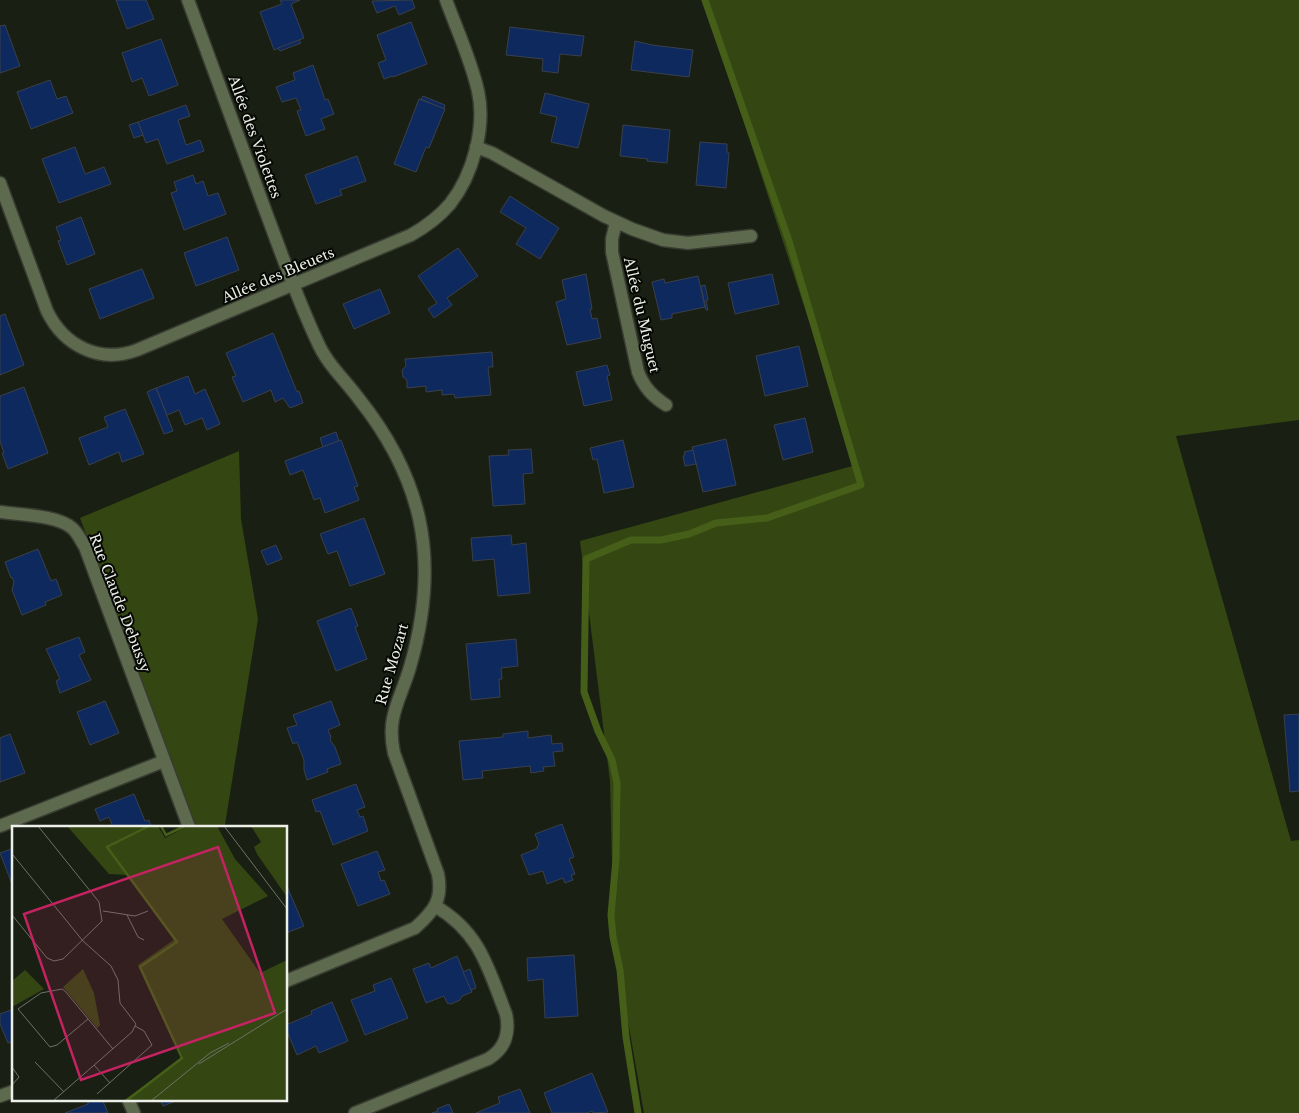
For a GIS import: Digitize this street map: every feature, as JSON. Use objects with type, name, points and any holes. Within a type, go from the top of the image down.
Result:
[{"type":"street","name":"Allée des Violettes","points":[[188,0],[294,285]]},
{"type":"street","name":"Allée des Bleuets","points":[[0,182],[52,320],[63,335],[91,351],[112,355],[122,355],[130,352],[411,235],[427,225],[445,209],[456,195],[466,176],[476,147],[480,119],[478,92],[446,0]]},
{"type":"street","points":[[476,147],[492,153],[616,222],[663,240],[680,243],[751,236]]},
{"type":"street","name":"Allée du Muguet","points":[[616,222],[612,239],[612,252],[638,372],[644,386],[651,394],[666,404]]},
{"type":"street","name":"Rue Mozart","points":[[294,285],[323,353],[364,404],[391,446],[405,475],[419,518],[424,557],[422,609],[410,669],[392,718],[390,735],[394,754],[438,874],[440,894],[435,906]]},
{"type":"street","name":"Rue Claude Debussy","points":[[0,512],[63,522],[74,529],[78,535],[85,547],[189,826]]},
{"type":"street","points":[[0,826],[164,761]]},
{"type":"street","points":[[288,980],[408,931],[420,923],[435,906],[455,919],[467,930],[476,943],[506,1014],[508,1026],[501,1048],[488,1059],[355,1113]]},
{"type":"street","points":[[0,1096],[12,1092]]},
{"type":"street","points":[[128,1100],[134,1113]]},
{"type":"green space","points":[[704,0],[1299,0],[1299,420],[1176,436],[1291,841],[1299,840],[1299,1113],[644,1113],[614,941],[610,781],[580,541],[856,465]]},
{"type":"green space","points":[[239,451],[241,519],[258,619],[224,826],[196,826],[80,518]]},
{"type":"building","points":[[116,0],[146,0],[154,19],[127,29]]},
{"type":"building","points":[[280,0],[300,0],[291,4],[304,38],[274,50],[260,12],[282,4]]},
{"type":"building","points":[[412,0],[415,8],[399,15],[395,6],[377,13],[372,1]]},
{"type":"building","points":[[411,22],[427,64],[384,79],[378,63],[386,60],[377,35]]},
{"type":"building","points":[[5,25],[20,66],[0,73],[0,26]]},
{"type":"building","points":[[510,27],[584,36],[581,56],[560,54],[558,73],[542,71],[543,59],[506,55]]},
{"type":"building","points":[[161,39],[178,85],[149,96],[142,78],[132,82],[122,53]]},
{"type":"building","points":[[299,40],[301,43],[280,51],[278,48]]},
{"type":"building","points":[[635,41],[693,50],[689,77],[631,70]]},
{"type":"building","points":[[313,65],[325,100],[328,99],[334,114],[321,119],[325,129],[306,136],[297,111],[301,110],[296,98],[282,102],[276,87],[295,80],[293,73]]},
{"type":"building","points":[[50,80],[57,99],[66,96],[73,113],[31,129],[17,92]]},
{"type":"building","points":[[545,93],[589,104],[578,148],[551,142],[557,117],[540,113]]},
{"type":"building","points":[[423,96],[445,105],[444,109],[421,99]]},
{"type":"building","points":[[419,99],[445,109],[429,148],[426,147],[416,172],[394,164]]},
{"type":"building","points":[[186,105],[190,116],[178,120],[186,145],[200,140],[204,151],[167,164],[158,139],[146,143],[138,122]]},
{"type":"building","points":[[138,122],[143,135],[134,138],[129,125]]},
{"type":"building","points":[[623,125],[670,130],[667,163],[620,156]]},
{"type":"building","points":[[700,142],[727,144],[727,152],[729,153],[726,188],[696,185]]},
{"type":"building","points":[[75,147],[85,174],[104,167],[111,184],[59,203],[42,159]]},
{"type":"building","points":[[357,156],[366,181],[340,190],[342,195],[316,204],[305,175]]},
{"type":"building","points":[[193,175],[196,184],[203,181],[208,196],[218,193],[226,214],[184,230],[171,193],[177,191],[174,182]]},
{"type":"building","points":[[510,196],[559,228],[540,259],[516,244],[526,228],[500,212]]},
{"type":"building","points":[[81,217],[95,254],[67,265],[58,241],[61,240],[56,227]]},
{"type":"building","points":[[227,237],[239,270],[196,286],[184,253]]},
{"type":"building","points":[[458,248],[478,276],[447,298],[452,305],[434,318],[428,309],[437,303],[418,276]]},
{"type":"building","points":[[142,269],[154,298],[100,319],[89,289]]},
{"type":"building","points":[[586,274],[592,319],[597,318],[601,338],[567,345],[556,302],[566,299],[562,280]]},
{"type":"building","points":[[772,274],[779,304],[735,314],[728,283]]},
{"type":"building","points":[[698,276],[705,307],[672,314],[672,318],[661,320],[652,282],[664,279],[665,283]]},
{"type":"building","points":[[705,285],[708,310],[706,310],[701,286]]},
{"type":"building","points":[[380,289],[390,313],[354,329],[343,304]]},
{"type":"building","points":[[5,314],[24,365],[0,375],[0,316]]},
{"type":"building","points":[[273,333],[303,403],[290,408],[283,398],[275,402],[271,390],[243,402],[232,377],[236,376],[226,353]]},
{"type":"building","points":[[799,346],[808,386],[765,396],[756,356]]},
{"type":"building","points":[[492,352],[493,367],[488,367],[491,395],[455,398],[454,394],[442,395],[442,390],[426,392],[426,386],[407,388],[407,380],[403,377],[402,370],[406,366],[405,359]]},
{"type":"building","points":[[607,365],[610,375],[607,376],[612,400],[584,406],[576,372]]},
{"type":"building","points":[[188,376],[195,394],[205,389],[220,424],[207,430],[202,418],[185,425],[179,410],[167,415],[156,388]]},
{"type":"building","points":[[24,387],[48,453],[8,469],[0,441],[0,396]]},
{"type":"building","points":[[156,388],[173,431],[164,434],[147,392]]},
{"type":"building","points":[[125,409],[144,454],[122,462],[119,452],[89,465],[79,438],[108,427],[104,417]]},
{"type":"building","points":[[805,418],[813,452],[783,460],[774,425]]},
{"type":"building","points":[[336,432],[339,441],[323,447],[320,438]]},
{"type":"building","points":[[726,439],[736,485],[703,492],[692,447]]},
{"type":"building","points":[[341,440],[358,486],[354,487],[359,500],[325,513],[320,498],[314,500],[303,470],[290,475],[285,461]]},
{"type":"building","points":[[623,440],[634,487],[604,493],[597,459],[593,460],[590,448]]},
{"type":"building","points":[[531,449],[533,473],[523,474],[525,504],[493,506],[489,456],[509,455],[508,450]]},
{"type":"building","points":[[693,450],[696,464],[685,466],[684,452]]},
{"type":"building","points":[[364,518],[385,574],[350,586],[337,551],[328,554],[320,534]]},
{"type":"building","points":[[511,535],[512,545],[526,543],[530,593],[498,596],[494,559],[473,561],[471,538]]},
{"type":"building","points":[[276,545],[282,559],[267,565],[261,551]]},
{"type":"building","points":[[38,549],[51,581],[56,579],[62,595],[45,602],[46,605],[22,615],[12,590],[14,582],[5,562]]},
{"type":"building","points":[[351,608],[358,626],[355,627],[367,659],[336,671],[317,621]]},
{"type":"building","points":[[79,637],[85,652],[79,655],[91,680],[60,693],[56,681],[60,679],[46,649]]},
{"type":"building","points":[[516,639],[518,666],[501,668],[502,679],[499,679],[500,697],[471,700],[466,644]]},
{"type":"building","points":[[105,701],[119,733],[90,745],[77,712]]},
{"type":"building","points":[[331,701],[340,725],[328,730],[331,737],[330,740],[335,747],[341,764],[327,769],[328,772],[307,780],[304,760],[297,742],[293,744],[287,728],[297,725],[293,715]]},
{"type":"building","points":[[1299,714],[1299,791],[1290,792],[1284,715]]},
{"type":"building","points":[[528,731],[528,738],[551,735],[552,744],[562,743],[563,751],[553,752],[555,766],[543,767],[544,771],[531,773],[530,766],[482,771],[483,778],[463,780],[459,741],[503,737],[503,734]]},
{"type":"building","points":[[10,734],[25,773],[0,782],[0,738]]},
{"type":"building","points":[[356,784],[365,807],[357,810],[360,817],[363,816],[368,831],[333,845],[320,811],[316,812],[312,800]]},
{"type":"building","points":[[134,794],[145,821],[149,820],[151,826],[113,826],[109,817],[100,821],[95,809]]},
{"type":"building","points":[[562,824],[574,857],[569,859],[575,874],[571,875],[573,880],[565,883],[563,878],[547,884],[543,871],[529,875],[521,855],[536,849],[539,844],[535,834]]},
{"type":"building","points":[[12,849],[12,884],[0,853]]},
{"type":"building","points":[[377,851],[385,870],[378,872],[381,881],[384,880],[390,894],[358,906],[341,864]]},
{"type":"building","points":[[288,889],[304,926],[288,932]]},
{"type":"building","points":[[574,955],[578,1016],[545,1018],[543,979],[528,981],[527,958]]},
{"type":"building","points":[[457,956],[472,992],[451,1004],[447,1003],[444,996],[426,1003],[413,969],[429,963],[431,968]]},
{"type":"building","points":[[470,969],[476,988],[471,990],[463,972]]},
{"type":"building","points":[[391,978],[408,1018],[365,1035],[351,1000],[375,991],[373,985]]},
{"type":"building","points":[[332,1002],[348,1041],[319,1053],[316,1046],[297,1055],[288,1034],[288,1024],[312,1014],[311,1011]]},
{"type":"building","points":[[12,1010],[12,1042],[8,1043],[0,1024],[0,1014]]},
{"type":"building","points":[[592,1073],[608,1112],[552,1113],[544,1093]]},
{"type":"building","points":[[520,1089],[530,1113],[476,1113],[500,1103],[498,1097]]},
{"type":"building","points":[[102,1100],[108,1113],[65,1113],[88,1104],[88,1101]]},
{"type":"building","points":[[160,1100],[178,1100],[163,1106]]},
{"type":"building","points":[[449,1104],[453,1113],[432,1113],[438,1111],[437,1109]]},
{"type":"waterway","points":[[638,1113],[626,1037],[620,970],[613,937],[611,915],[616,859],[617,783],[612,760],[598,731],[584,692],[586,559],[631,540],[661,540],[689,534],[716,523],[767,518],[861,485],[789,241],[705,0]]}]
